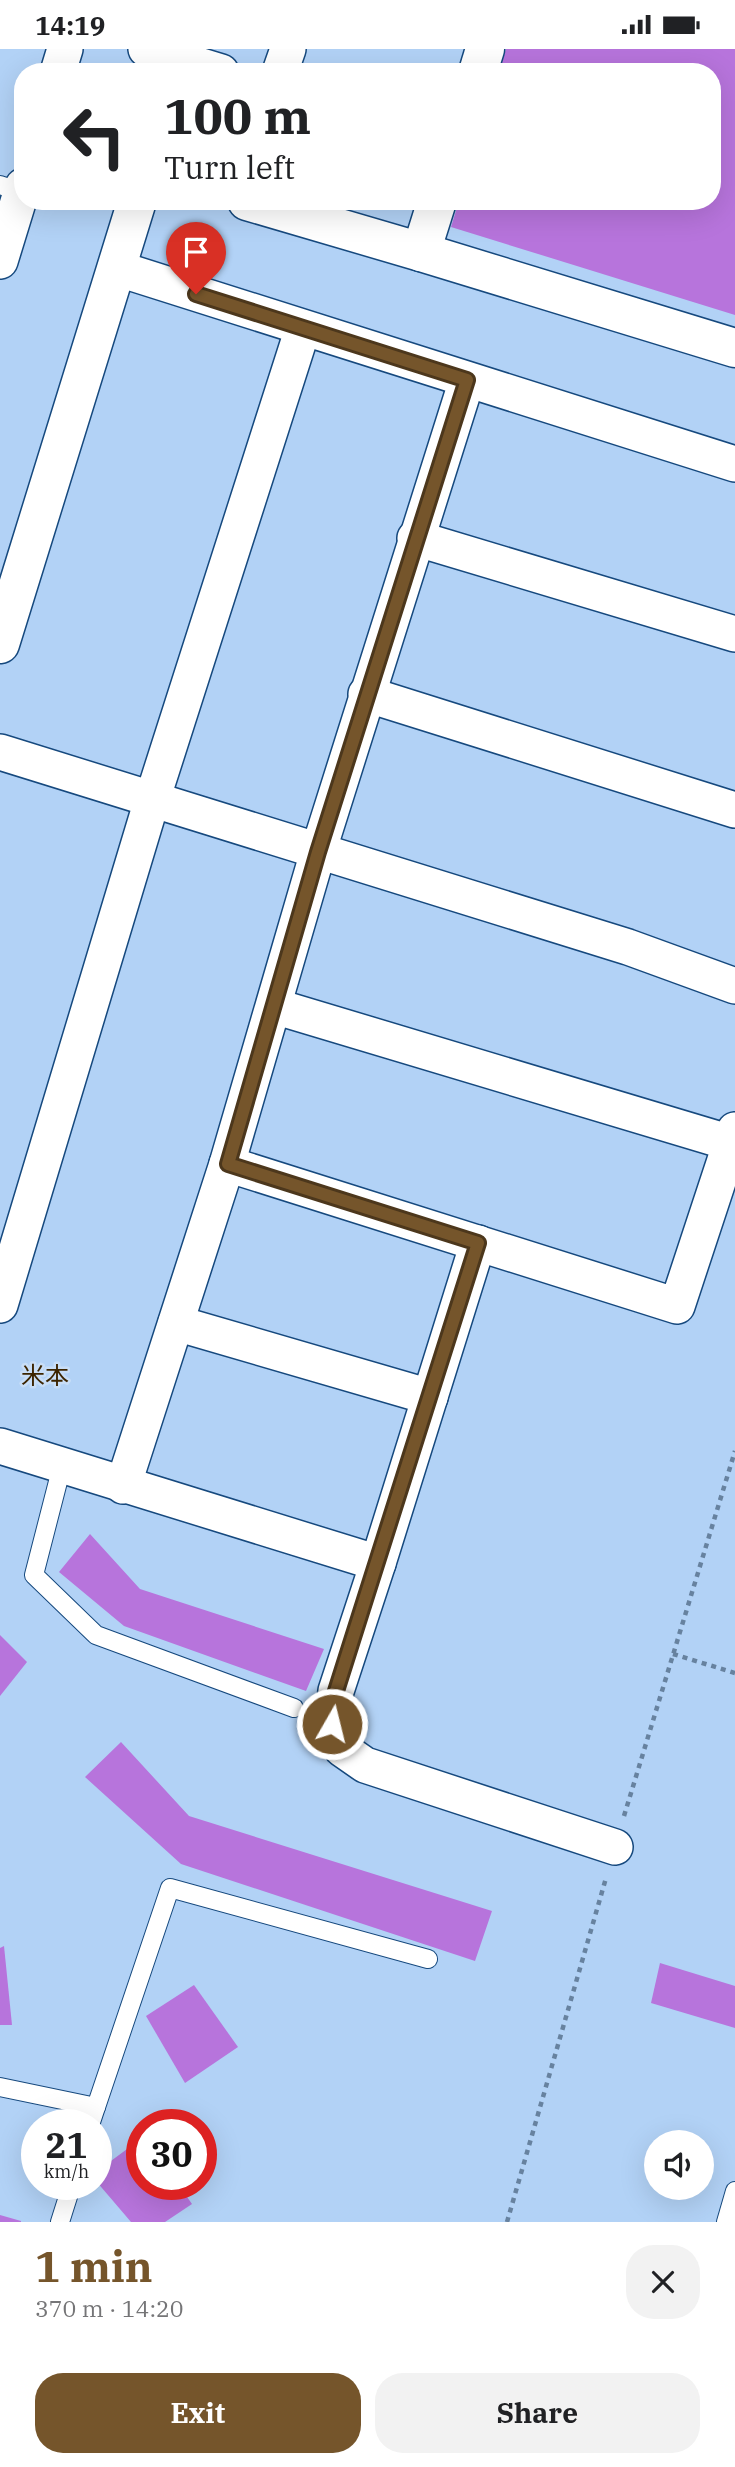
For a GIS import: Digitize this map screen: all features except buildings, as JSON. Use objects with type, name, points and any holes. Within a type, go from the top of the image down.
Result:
[{"type":"street","points":[[167,57],[189,63]]},
{"type":"street","points":[[0,261],[14,193]]},
{"type":"street","points":[[0,643],[134,210]]},
{"type":"street","points":[[278,210],[735,348]]},
{"type":"street","points":[[421,252],[434,210]]},
{"type":"street","points":[[116,268],[735,464]]},
{"type":"street","points":[[0,1305],[152,800],[303,328]]},
{"type":"street","points":[[123,1486],[228,1164],[366,694],[467,380]]},
{"type":"street","points":[[415,538],[735,633]]},
{"type":"street","points":[[366,694],[735,810]]},
{"type":"street","points":[[0,753],[628,947],[735,986]]},
{"type":"street","points":[[228,1164],[677,1305],[733,1137],[274,1006]]},
{"type":"street","points":[[478,1243],[336,1691],[332,1724],[342,1749],[365,1765],[615,1847]]},
{"type":"street","points":[[176,1323],[429,1397]]},
{"type":"street","points":[[0,1446],[378,1563]]},
{"type":"lane","points":[[62,1466],[34,1575],[96,1635],[295,1708]]},
{"type":"lane","points":[[0,2087],[96,2107],[170,1888],[428,1959]]},
{"type":"lane","points":[[726,2222],[734,2198]]},
{"type":"lane","points":[[60,2222],[67,2200]]},
{"type":"path","points":[[507,2222],[615,1847],[735,1451]]},
{"type":"path","points":[[673,1654],[735,1674]]},
{"type":"district","name":"米本","points":[[45,1375]]},
{"type":"route","points":[[196,294],[467,380],[318,852],[228,1164],[478,1243],[336,1691],[332,1724]]}]
